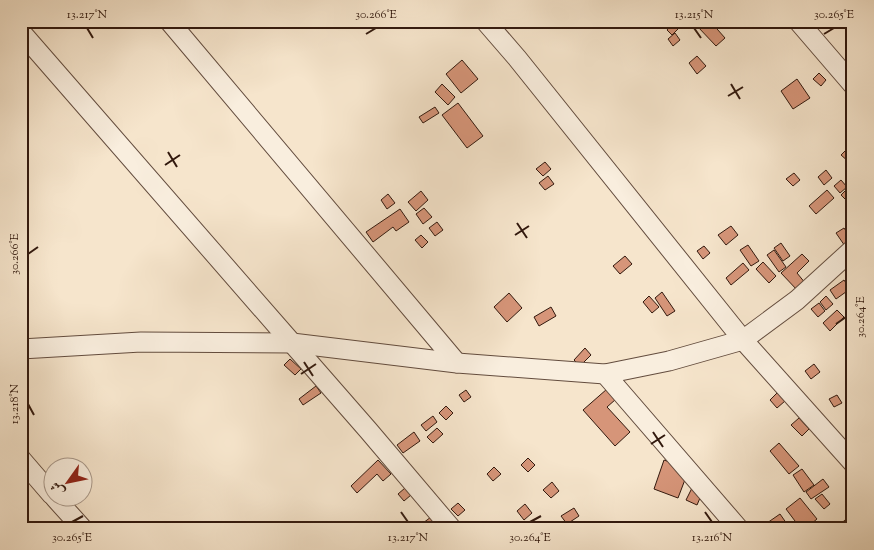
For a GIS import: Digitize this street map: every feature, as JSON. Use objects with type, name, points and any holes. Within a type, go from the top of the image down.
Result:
[{"type":"street","points":[[169,21],[457,363]]},
{"type":"street","points":[[485,21],[529,73],[743,340],[853,463]]},
{"type":"street","points":[[798,21],[853,85]]},
{"type":"street","points":[[21,32],[452,529]]},
{"type":"street","points":[[21,349],[140,342],[292,343],[457,363],[605,374],[669,361],[743,340],[798,300],[850,258]]},
{"type":"street","points":[[605,374],[739,529]]},
{"type":"street","points":[[21,459],[42,483]]},
{"type":"street","points":[[64,508],[83,529]]},
{"type":"building","points":[[675,21],[681,21],[683,24],[672,35],[667,30]]},
{"type":"building","points":[[704,21],[710,21],[725,38],[716,46],[698,27]]},
{"type":"building","points":[[675,33],[680,40],[673,46],[668,39]]},
{"type":"building","points":[[697,56],[706,66],[697,74],[689,63]]},
{"type":"building","points":[[462,60],[478,79],[461,93],[446,74]]},
{"type":"building","points":[[819,73],[826,80],[821,86],[813,79]]},
{"type":"building","points":[[797,79],[810,98],[793,109],[781,91]]},
{"type":"building","points":[[442,84],[455,97],[448,105],[435,92]]},
{"type":"building","points":[[458,103],[483,136],[467,148],[442,115]]},
{"type":"building","points":[[435,107],[439,113],[423,123],[419,117]]},
{"type":"building","points":[[848,148],[853,153],[853,158],[849,162],[841,155]]},
{"type":"building","points":[[545,162],[551,169],[543,176],[536,169]]},
{"type":"building","points":[[826,170],[832,178],[824,185],[818,177]]},
{"type":"building","points":[[794,173],[800,180],[793,186],[786,179]]},
{"type":"building","points":[[548,176],[554,184],[545,190],[539,183]]},
{"type":"building","points":[[841,180],[847,187],[840,193],[834,186]]},
{"type":"building","points":[[848,188],[853,193],[853,198],[848,202],[841,195]]},
{"type":"building","points":[[827,190],[834,198],[816,214],[809,206]]},
{"type":"building","points":[[421,191],[428,200],[416,211],[408,202]]},
{"type":"building","points":[[388,194],[395,203],[387,209],[381,200]]},
{"type":"building","points":[[424,208],[432,217],[423,224],[416,214]]},
{"type":"building","points":[[400,209],[409,222],[396,231],[393,227],[373,242],[366,232]]},
{"type":"building","points":[[437,222],[443,230],[435,236],[429,228]]},
{"type":"building","points":[[731,226],[738,235],[726,245],[718,235]]},
{"type":"building","points":[[844,228],[853,241],[847,249],[836,233]]},
{"type":"building","points":[[421,235],[428,242],[422,248],[415,240]]},
{"type":"building","points":[[781,243],[790,256],[783,261],[774,248]]},
{"type":"building","points":[[748,245],[759,261],[751,266],[740,250]]},
{"type":"building","points":[[704,246],[710,253],[703,259],[697,251]]},
{"type":"building","points":[[774,250],[786,267],[779,272],[767,255]]},
{"type":"building","points":[[802,254],[809,261],[797,273],[806,284],[798,291],[781,273]]},
{"type":"building","points":[[625,256],[632,264],[620,274],[613,266]]},
{"type":"building","points":[[763,262],[776,276],[769,283],[756,269]]},
{"type":"building","points":[[743,263],[749,270],[731,285],[726,278]]},
{"type":"building","points":[[844,280],[850,289],[836,299],[830,290]]},
{"type":"building","points":[[662,292],[675,311],[667,316],[655,298]]},
{"type":"building","points":[[509,293],[522,308],[507,322],[494,307]]},
{"type":"building","points":[[649,296],[659,307],[652,313],[643,302]]},
{"type":"building","points":[[826,296],[833,304],[826,310],[820,302]]},
{"type":"building","points":[[819,303],[825,311],[818,317],[811,309]]},
{"type":"building","points":[[551,307],[556,316],[539,326],[534,317]]},
{"type":"building","points":[[837,310],[844,317],[830,331],[823,323]]},
{"type":"building","points":[[585,348],[591,355],[580,366],[574,360]]},
{"type":"building","points":[[290,359],[301,369],[295,375],[284,365]]},
{"type":"building","points":[[814,364],[820,372],[811,379],[805,371]]},
{"type":"building","points":[[615,382],[624,392],[607,407],[630,432],[615,446],[583,410]]},
{"type":"building","points":[[316,386],[321,393],[303,405],[299,399]]},
{"type":"building","points":[[466,390],[471,397],[464,402],[459,395]]},
{"type":"building","points":[[777,393],[785,401],[777,408],[770,400]]},
{"type":"building","points":[[837,395],[842,403],[834,407],[829,399]]},
{"type":"building","points":[[446,406],[453,413],[446,420],[439,413]]},
{"type":"building","points":[[433,416],[437,422],[426,431],[421,425]]},
{"type":"building","points":[[799,418],[809,429],[802,436],[791,425]]},
{"type":"building","points":[[437,428],[443,434],[433,443],[427,437]]},
{"type":"building","points":[[414,432],[420,441],[403,453],[397,445]]},
{"type":"building","points":[[779,443],[799,466],[789,474],[770,451]]},
{"type":"building","points":[[528,458],[535,465],[528,472],[521,465]]},
{"type":"building","points":[[378,460],[391,474],[383,481],[377,474],[357,493],[351,486]]},
{"type":"building","points":[[664,460],[689,469],[678,498],[654,489]]},
{"type":"building","points":[[494,467],[501,474],[493,481],[487,474]]},
{"type":"building","points":[[802,469],[814,485],[804,492],[793,475]]},
{"type":"building","points":[[823,479],[829,487],[811,499],[806,492]]},
{"type":"building","points":[[552,482],[559,491],[551,498],[543,490]]},
{"type":"building","points":[[693,486],[703,491],[697,505],[686,500]]},
{"type":"building","points":[[405,488],[411,495],[404,501],[398,494]]},
{"type":"building","points":[[822,494],[830,504],[824,509],[815,499]]},
{"type":"building","points":[[800,498],[817,519],[805,529],[801,529],[786,509]]},
{"type":"building","points":[[458,503],[465,510],[458,516],[451,509]]},
{"type":"building","points":[[525,504],[532,513],[524,520],[517,511]]},
{"type":"building","points":[[574,508],[579,516],[567,524],[561,516]]},
{"type":"building","points":[[780,514],[787,524],[781,529],[771,529],[767,523]]},
{"type":"building","points":[[431,517],[439,529],[427,529],[423,523]]},
{"type":"building","points":[[845,520],[852,528],[836,529],[836,528]]}]
